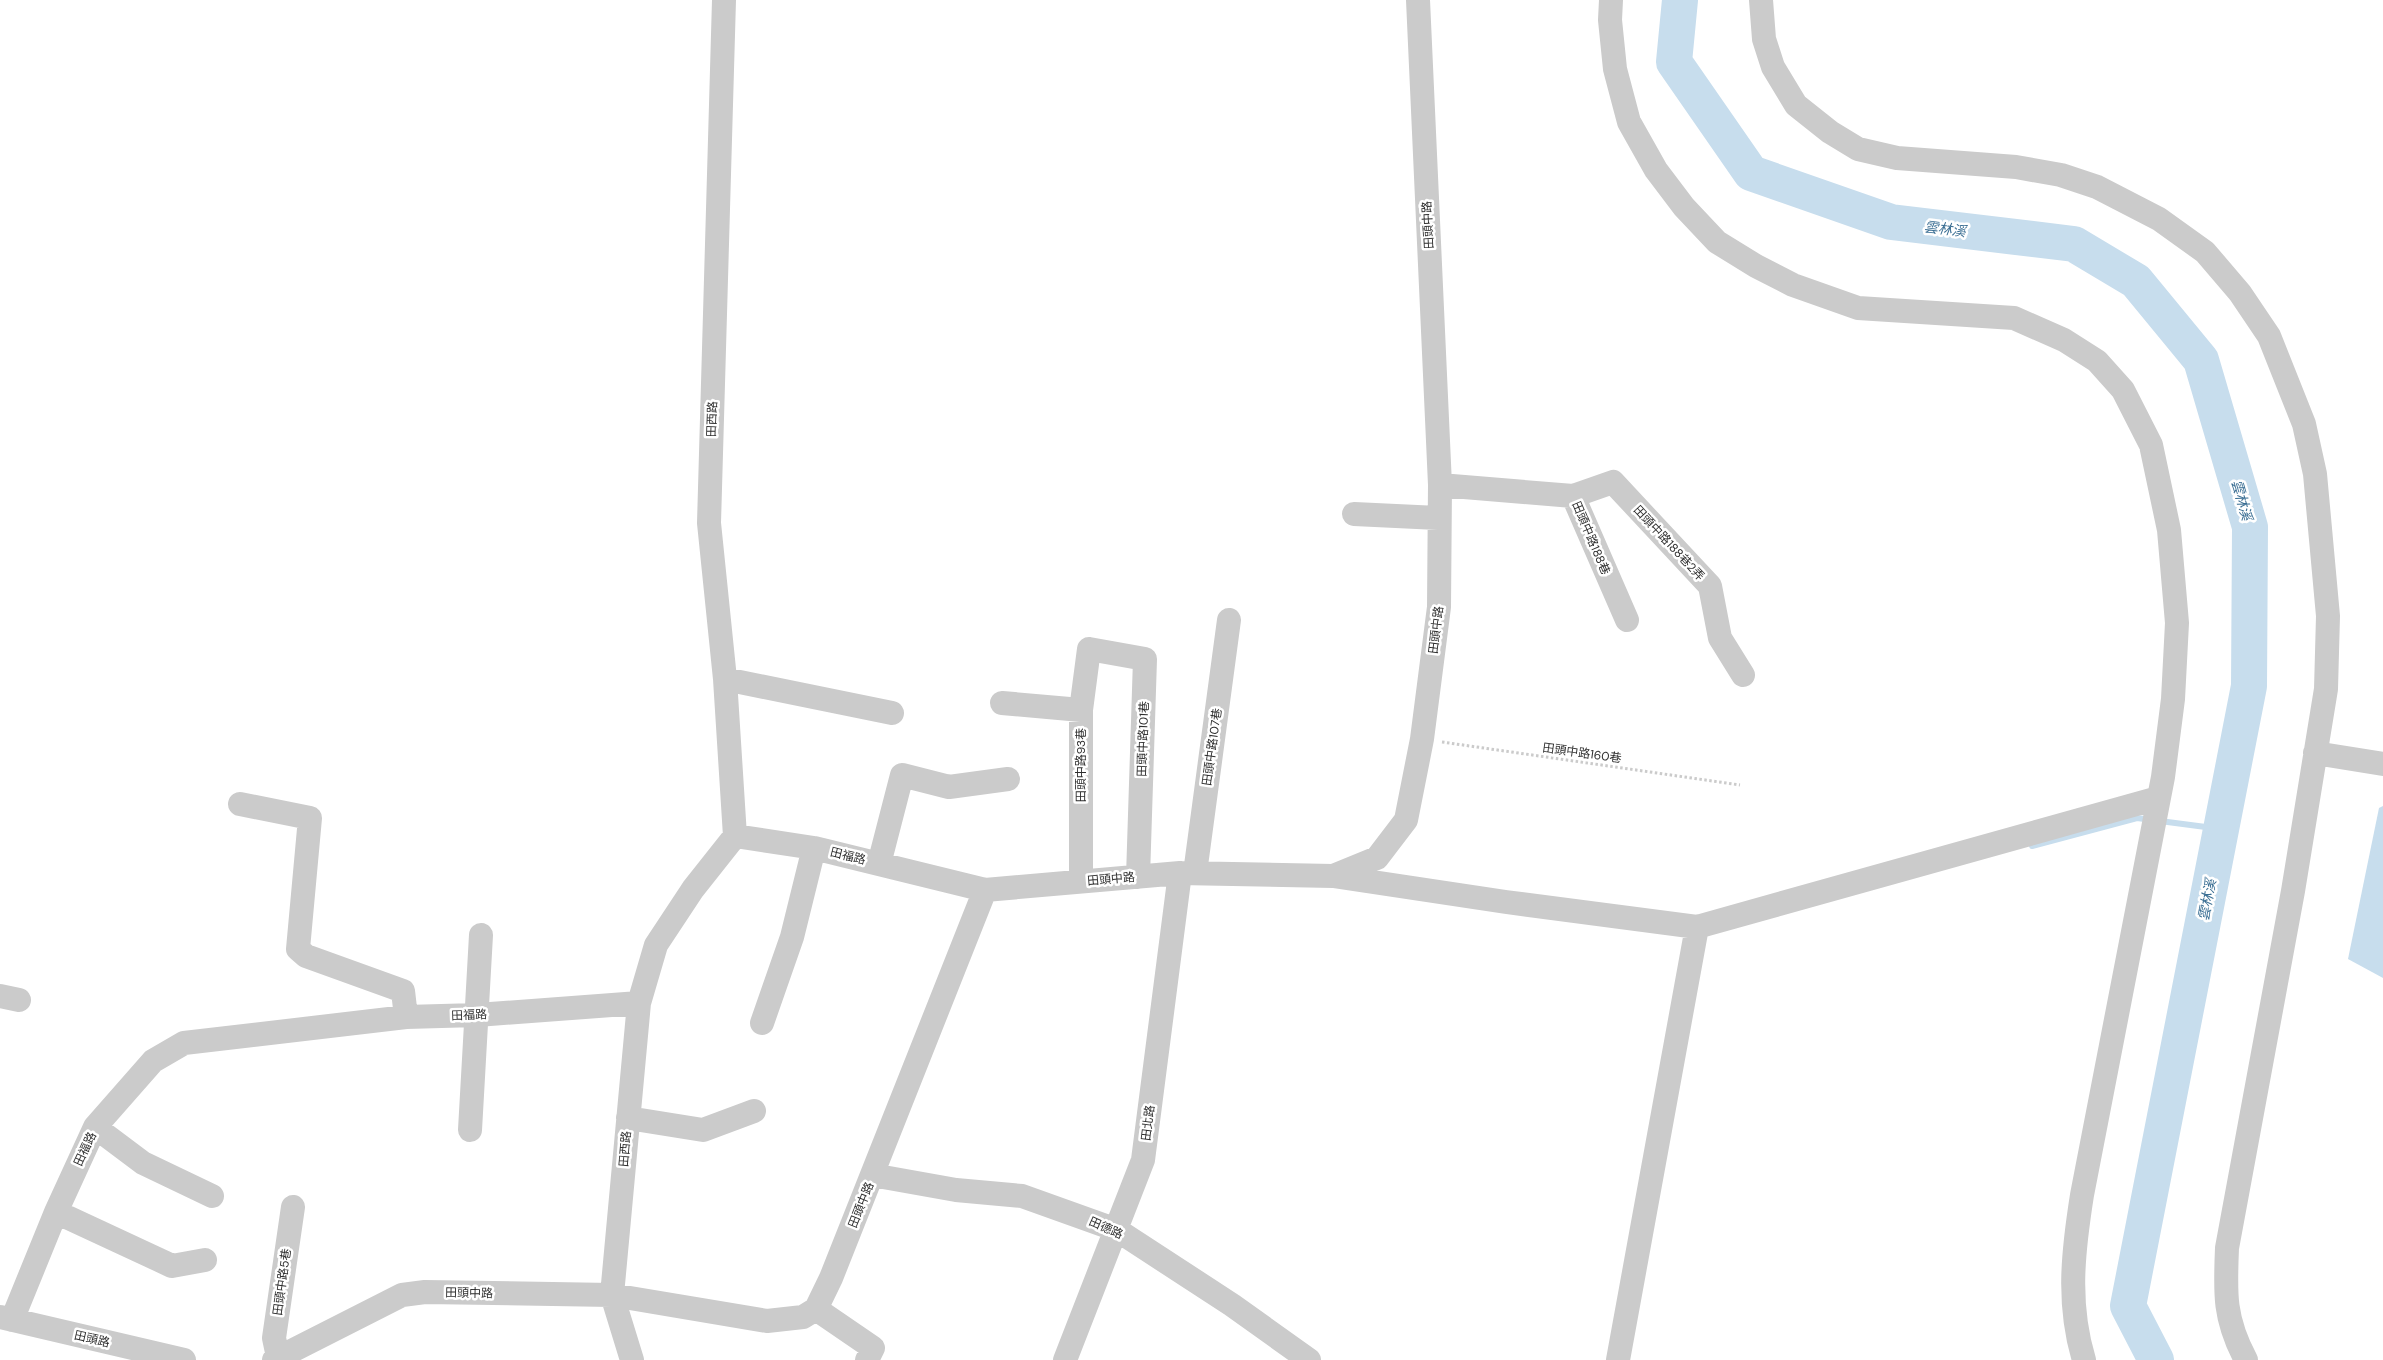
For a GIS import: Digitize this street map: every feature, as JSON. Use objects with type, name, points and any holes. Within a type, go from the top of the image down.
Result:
[{"type":"street","name":"田西路","points":[[724,0],[709,524],[725,679],[735,836]]},
{"type":"street","name":"田頭中路","points":[[276,1359],[402,1295],[425,1292],[612,1295],[767,1321],[803,1317],[816,1309],[831,1278],[985,890],[1188,873],[1333,876],[1377,858],[1406,820],[1422,739],[1439,607],[1438,518],[1440,484],[1418,0]]},
{"type":"street","points":[[1611,0],[1610,20],[1615,69],[1630,122],[1656,170],[1684,207],[1717,242],[1756,266],[1793,285],[1858,308],[2014,318],[2064,340],[2097,362],[2123,390],[2151,445],[2169,530],[2177,623],[2173,699],[2163,777],[2082,1195],[2073,1254],[2074,1303],[2078,1339],[2084,1360]]},
{"type":"street","points":[[1760,0],[1764,39],[1773,67],[1796,105],[1830,132],[1858,149],[1897,158],[2016,167],[2060,175],[2097,187],[2160,219],[2205,252],[2240,293],[2269,336],[2304,424],[2315,474],[2328,616],[2326,689],[2293,891],[2227,1248],[2224,1295],[2230,1322],[2246,1360]]},
{"type":"street","name":"田頭中路188巷2弄","points":[[1573,496],[1613,482],[1710,586],[1720,638],[1743,675]]},
{"type":"street","name":"田頭中路188巷","points":[[1440,484],[1573,496],[1627,620]]},
{"type":"street","points":[[1354,514],[1438,518]]},
{"type":"street","name":"田頭中路107巷","points":[[1188,873],[1229,620]]},
{"type":"street","name":"田頭中路93巷","points":[[1081,882],[1081,710],[1089,649]]},
{"type":"street","name":"田頭中路101巷","points":[[1089,649],[1145,660],[1138,877]]},
{"type":"street","points":[[725,679],[892,713]]},
{"type":"street","points":[[1002,703],[1081,710]]},
{"type":"street","points":[[2314,754],[2383,764]]},
{"type":"street","points":[[879,864],[902,775],[949,787],[1008,779]]},
{"type":"street","points":[[1333,876],[1506,902],[1697,926],[2158,798]]},
{"type":"street","points":[[240,804],[310,818],[298,949],[306,956],[403,991],[406,1017]]},
{"type":"street","points":[[639,1003],[656,945],[693,889],[735,836]]},
{"type":"street","name":"田福路","points":[[735,836],[814,848],[985,890]]},
{"type":"street","points":[[762,1023],[792,937],[814,848]]},
{"type":"street","name":"田北路","points":[[1065,1360],[1143,1160],[1188,873]]},
{"type":"street","points":[[1618,1360],[1697,926]]},
{"type":"street","points":[[470,1130],[481,935]]},
{"type":"street","name":"田西路","points":[[612,1295],[639,1003]]},
{"type":"street","name":"田福路","points":[[6,1319],[95,1127],[153,1061],[184,1043],[406,1017],[477,1015],[639,1003]]},
{"type":"street","points":[[628,1118],[703,1130],[754,1111]]},
{"type":"street","points":[[95,1127],[143,1163],[212,1196]]},
{"type":"street","name":"田德路","points":[[872,1175],[956,1190],[1022,1196],[1117,1230],[1232,1305],[1309,1360]]},
{"type":"street","name":"田頭中路5巷","points":[[276,1359],[274,1338],[293,1207]]},
{"type":"street","points":[[56,1212],[172,1266],[205,1260]]},
{"type":"street","points":[[612,1295],[632,1360]]},
{"type":"street","points":[[816,1309],[873,1348],[867,1360]]},
{"type":"street","name":"田頭路","points":[[6,1319],[184,1360]]},
{"type":"path","name":"田頭中路160巷","points":[[1422,739],[1740,785]]},
{"type":"water","points":[[2383,806],[2383,978],[2348,959],[2379,808]]},
{"type":"waterway","name":"雲林溪","points":[[1680,0],[1674,62],[1751,173],[1891,222],[2074,244],[2136,281],[2201,360],[2250,527],[2249,686],[2128,1306],[2156,1360]]},
{"type":"waterway","points":[[2032,846],[2137,818],[2221,829]]}]
